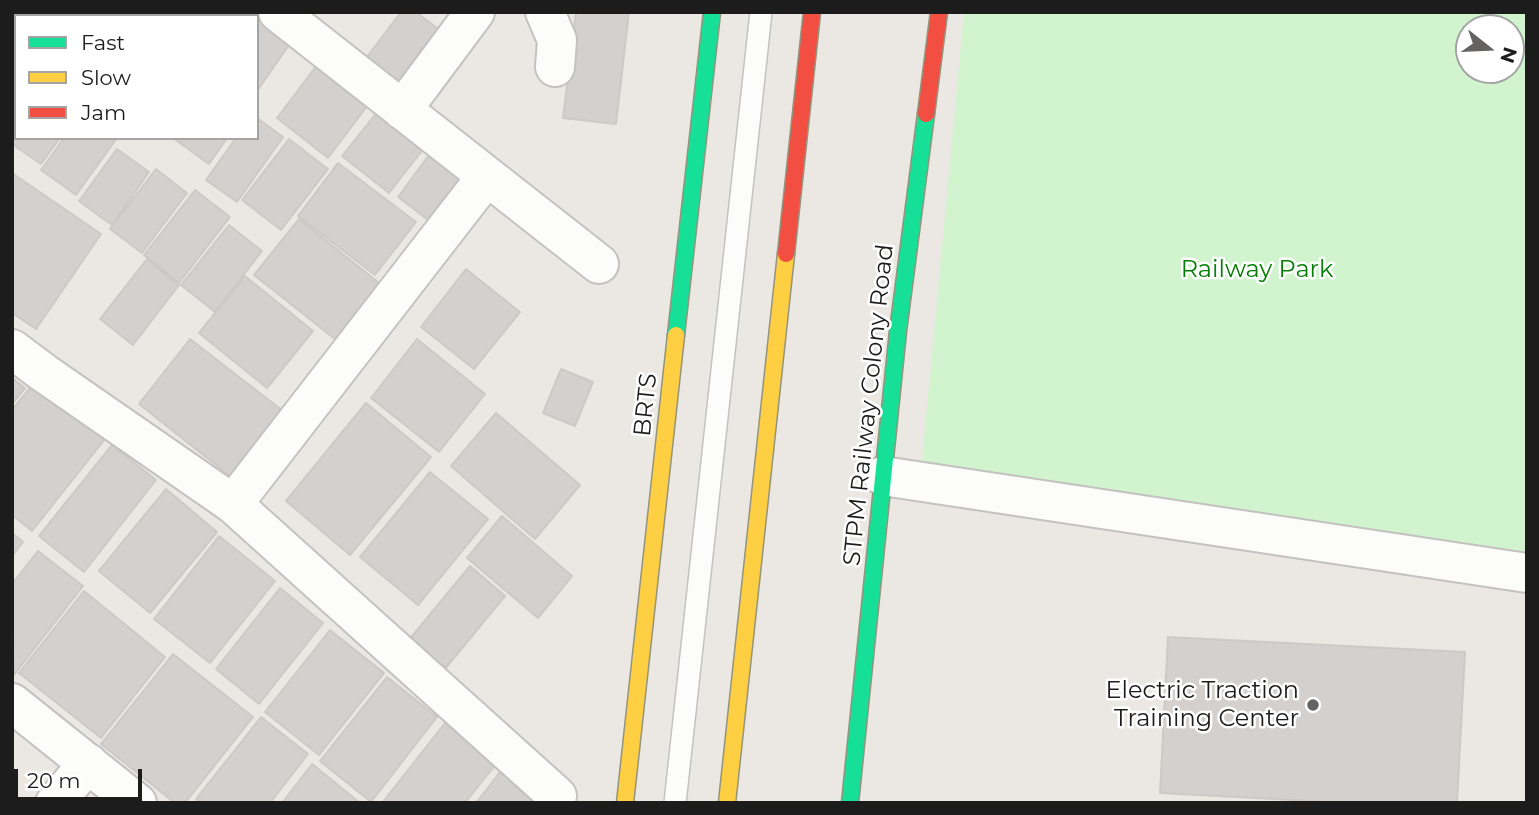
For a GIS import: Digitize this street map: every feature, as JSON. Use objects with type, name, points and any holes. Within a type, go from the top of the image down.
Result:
[{"type":"main road","name":"BRTS","points":[[625,803],[712,12]]},
{"type":"main road","points":[[727,803],[812,12]]},
{"type":"main road","name":"STPM Railway Colony Road","points":[[850,803],[898,331],[939,12]]},
{"type":"street","points":[[278,12],[599,264]]},
{"type":"street","points":[[402,110],[475,12]]},
{"type":"street","points":[[545,12],[557,40],[555,67]]},
{"type":"street","points":[[233,504],[487,176]]},
{"type":"street","points":[[12,349],[233,504],[557,796]]},
{"type":"street","points":[[883,476],[1527,573]]},
{"type":"street","points":[[12,703],[137,803]]},
{"type":"street","points":[[55,803],[88,763]]},
{"type":"lane","points":[[675,803],[761,12]]},
{"type":"green space","name":"Railway Park","points":[[964,12],[1527,12],[1527,559],[919,493]]},
{"type":"building","points":[[147,12],[207,12],[206,14],[146,14]]},
{"type":"building","points":[[211,12],[252,12],[250,14],[210,14]]},
{"type":"building","points":[[264,12],[296,35],[259,88],[259,14],[252,14]]},
{"type":"building","points":[[401,12],[416,12],[442,32],[399,89],[363,62]]},
{"type":"building","points":[[576,12],[629,12],[616,124],[563,118]]},
{"type":"building","points":[[323,57],[374,97],[328,158],[277,118]]},
{"type":"building","points":[[382,106],[428,143],[389,193],[342,156]]},
{"type":"building","points":[[259,119],[283,137],[237,202],[206,180],[235,140],[259,140]]},
{"type":"building","points":[[14,132],[14,140],[59,140],[41,164],[12,144]]},
{"type":"building","points":[[289,139],[328,169],[281,230],[242,200]]},
{"type":"building","points":[[63,140],[116,140],[76,195],[41,170]]},
{"type":"building","points":[[176,140],[226,140],[209,164]]},
{"type":"building","points":[[117,149],[149,172],[112,225],[79,201]]},
{"type":"building","points":[[429,155],[472,187],[440,229],[398,197]]},
{"type":"building","points":[[338,163],[416,222],[375,275],[298,216]]},
{"type":"building","points":[[156,169],[187,193],[142,253],[110,229]]},
{"type":"building","points":[[12,173],[101,234],[36,329],[12,313]]},
{"type":"building","points":[[195,190],[230,217],[179,283],[144,255]]},
{"type":"building","points":[[299,219],[388,290],[345,347],[254,275]]},
{"type":"building","points":[[229,225],[262,251],[215,312],[181,285]]},
{"type":"building","points":[[147,259],[179,285],[133,345],[100,319]]},
{"type":"building","points":[[466,269],[520,312],[474,369],[421,327]]},
{"type":"building","points":[[245,276],[313,331],[267,388],[199,333]]},
{"type":"building","points":[[190,339],[283,411],[231,477],[139,404]]},
{"type":"building","points":[[417,339],[485,394],[439,452],[371,398]]},
{"type":"building","points":[[561,369],[593,382],[575,426],[543,413]]},
{"type":"building","points":[[12,378],[25,388],[12,404]]},
{"type":"building","points":[[34,383],[105,439],[32,531],[12,515],[12,410]]},
{"type":"building","points":[[366,403],[431,457],[350,555],[286,501]]},
{"type":"building","points":[[496,413],[580,485],[535,539],[451,466]]},
{"type":"building","points":[[112,445],[156,480],[84,572],[39,536]]},
{"type":"building","points":[[430,472],[488,519],[418,605],[360,557]]},
{"type":"building","points":[[166,489],[217,532],[150,613],[99,571]]},
{"type":"building","points":[[502,516],[572,576],[538,618],[467,558]]},
{"type":"building","points":[[12,533],[23,542],[12,556]]},
{"type":"building","points":[[219,536],[275,581],[210,663],[154,619]]},
{"type":"building","points":[[38,551],[83,586],[14,675],[12,584]]},
{"type":"building","points":[[470,566],[505,596],[444,670],[408,641]]},
{"type":"building","points":[[280,588],[323,623],[259,704],[216,669]]},
{"type":"building","points":[[84,591],[165,657],[101,738],[19,673]]},
{"type":"building","points":[[330,630],[384,673],[319,755],[265,712]]},
{"type":"building","name":"Electric Traction Training Center","points":[[1168,637],[1465,652],[1457,803],[1350,803],[1160,793]]},
{"type":"building","points":[[173,654],[253,717],[185,803],[175,803],[101,744]]},
{"type":"building","points":[[387,677],[437,717],[371,802],[320,761]]},
{"type":"building","points":[[261,717],[308,754],[270,803],[201,803],[196,799]]},
{"type":"building","points":[[445,723],[496,764],[465,803],[382,803]]},
{"type":"building","points":[[312,764],[360,803],[282,803]]},
{"type":"building","points":[[504,767],[549,803],[476,803]]},
{"type":"traffic: fast","points":[[676,335],[712,12]]},
{"type":"traffic: fast","points":[[850,803],[898,331],[926,114]]},
{"type":"traffic: slow","points":[[727,803],[786,254]]},
{"type":"traffic: slow","points":[[625,803],[676,335]]},
{"type":"traffic: jam","points":[[786,254],[812,12]]},
{"type":"traffic: jam","points":[[926,114],[939,12]]},
{"type":"place","name":"Electric Traction Training Center","points":[[1313,705]]}]
